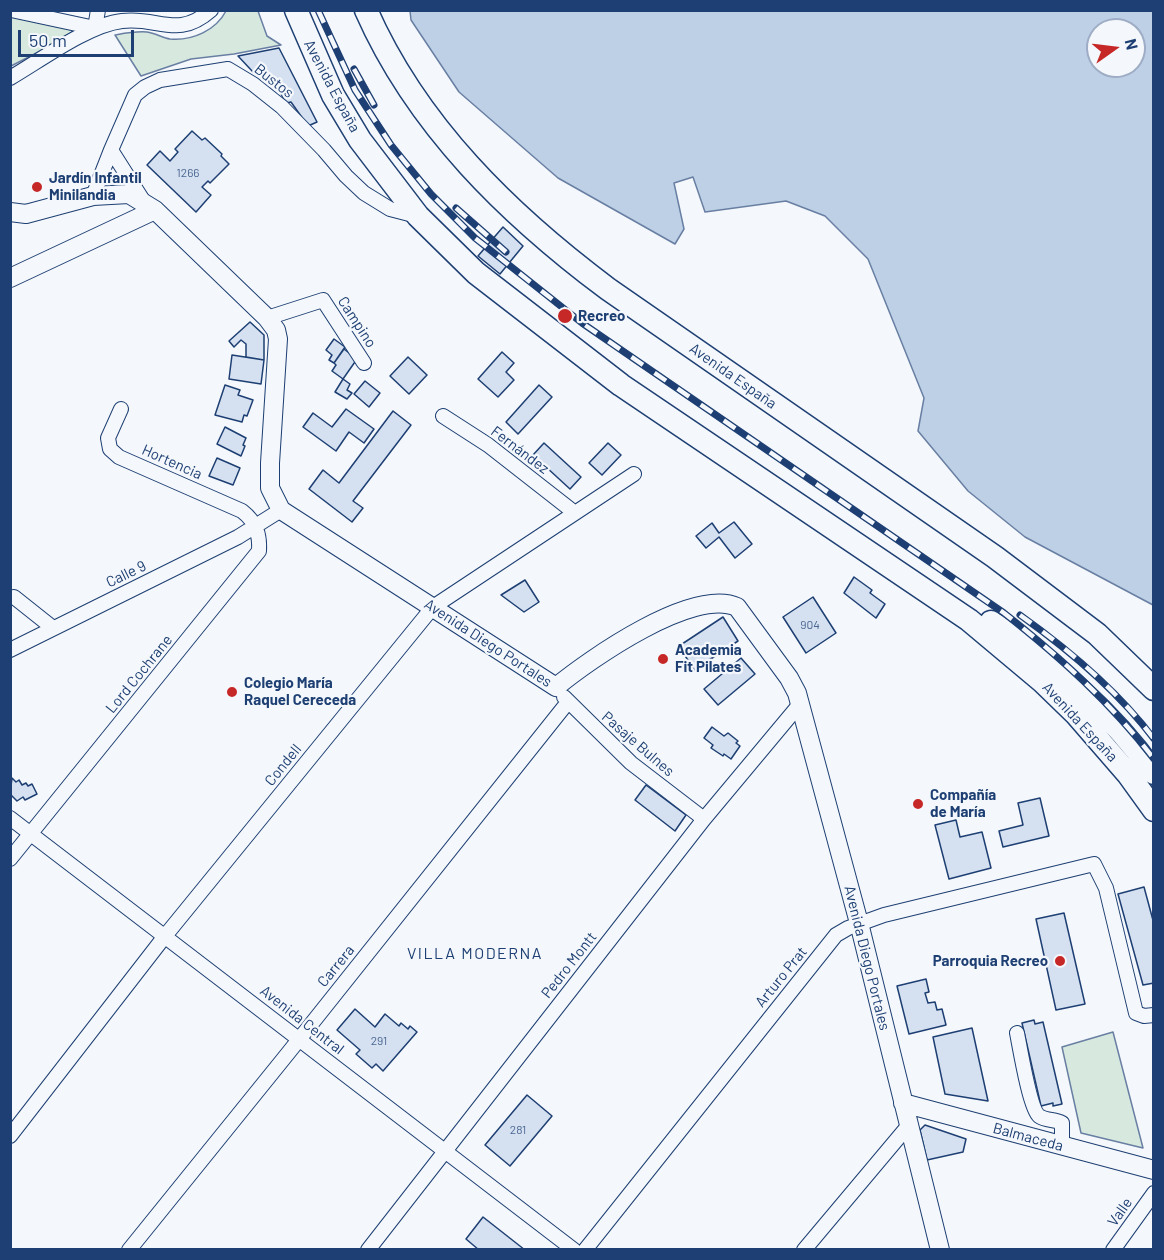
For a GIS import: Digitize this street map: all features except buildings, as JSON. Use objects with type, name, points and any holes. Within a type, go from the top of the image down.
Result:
[{"type":"main road","name":"Avenida España","points":[[296,10],[333,95],[360,140],[418,216],[476,273],[621,385],[969,620],[1043,682],[1076,714],[1128,774],[1154,810]]},
{"type":"main road","name":"Avenida España","points":[[366,10],[401,75],[448,144],[492,190],[563,255],[617,296],[995,557],[1097,634],[1154,689]]},
{"type":"main road","name":"Avenida España","points":[[969,620],[990,621],[1035,651],[1075,684],[1130,742],[1154,773]]},
{"type":"street","points":[[11,10],[95,28]]},
{"type":"street","points":[[95,28],[98,10]]},
{"type":"street","points":[[10,78],[95,28],[123,20],[172,26],[190,24],[211,10]]},
{"type":"street","name":"Bustos","points":[[93,196],[135,95],[160,80],[228,69],[253,84],[282,107],[364,193],[390,209],[418,216]]},
{"type":"street","points":[[111,150],[149,206],[267,318],[276,330],[278,339],[270,488],[281,510],[256,527]]},
{"type":"street","points":[[10,212],[26,214],[93,196],[129,194],[149,206]]},
{"type":"street","points":[[10,278],[149,206]]},
{"type":"street","name":"Campino","points":[[267,318],[323,300],[364,363]]},
{"type":"street","name":"Hortencia","points":[[121,409],[108,438],[110,449],[119,457],[242,511],[251,518],[256,527]]},
{"type":"street","name":"Fernández","points":[[444,416],[488,445],[575,513]]},
{"type":"street","name":"Condell","points":[[10,1136],[165,936],[433,607],[634,474]]},
{"type":"street","name":"Avenida Diego Portales","points":[[281,510],[556,687],[594,657],[625,638],[673,615],[707,604],[727,602],[737,607],[789,678],[800,704],[859,923],[940,1250]]},
{"type":"street","name":"Calle 9","points":[[10,650],[256,527]]},
{"type":"street","name":"Lord Cochrane","points":[[10,859],[259,551],[260,539],[256,527]]},
{"type":"street","points":[[14,597],[53,628]]},
{"type":"street","name":"Pasaje Bulnes","points":[[556,687],[568,702],[631,763],[704,819]]},
{"type":"street","name":"Carrera","points":[[129,1250],[568,702]]},
{"type":"street","name":"Pedro Montt","points":[[368,1250],[704,819],[800,704]]},
{"type":"street","name":"Avenida Central","points":[[10,818],[574,1250]]},
{"type":"street","name":"Arturo Prat","points":[[585,1250],[836,935],[859,923],[1094,864],[1106,888],[1136,1013],[1144,1016],[1154,1015]]},
{"type":"street","points":[[1017,1033],[1034,1110],[1045,1119],[1062,1123],[1062,1146]]},
{"type":"street","name":"Balmaceda","points":[[903,1103],[1154,1170]]},
{"type":"street","points":[[804,1250],[909,1125]]},
{"type":"street","name":"Valle","points":[[1113,1250],[1154,1193]]},
{"type":"shaded area","points":[[226,11],[258,11],[267,36],[281,45],[191,59],[141,76],[115,35],[143,32],[170,39],[187,38],[210,29]]},
{"type":"shaded area","points":[[11,16],[73,29],[70,36],[11,66]]},
{"type":"shaded area","points":[[1113,1032],[1143,1148],[1081,1133],[1062,1047]]},
{"type":"water","points":[[410,11],[1153,11],[1153,605],[1025,537],[968,491],[918,431],[924,398],[868,259],[825,216],[786,201],[705,212],[693,177],[674,183],[684,229],[675,244],[558,178],[459,92],[411,20]]},
{"type":"railway","points":[[318,10],[355,90],[391,145],[431,194],[475,238],[582,323],[1004,613],[1084,682],[1120,718],[1154,759]]},
{"type":"railway","points":[[354,69],[374,105]]},
{"type":"railway","points":[[456,208],[506,252]]},
{"type":"railway","points":[[1020,615],[1092,672],[1125,704],[1154,739]]},
{"type":"place","name":"Jardín Infantil Minilandia","points":[[37,187]]},
{"type":"place","name":"Recreo","points":[[565,316]]},
{"type":"place","name":"Academia Fit Pilates","points":[[663,659]]},
{"type":"place","name":"Colegio María Raquel Cereceda","points":[[232,692]]},
{"type":"place","name":"Compañía de María","points":[[918,804]]},
{"type":"place","name":"Parroquia Recreo","points":[[1060,961]]},
{"type":"district","name":"VILLA MODERNA","points":[[475,954]]}]
